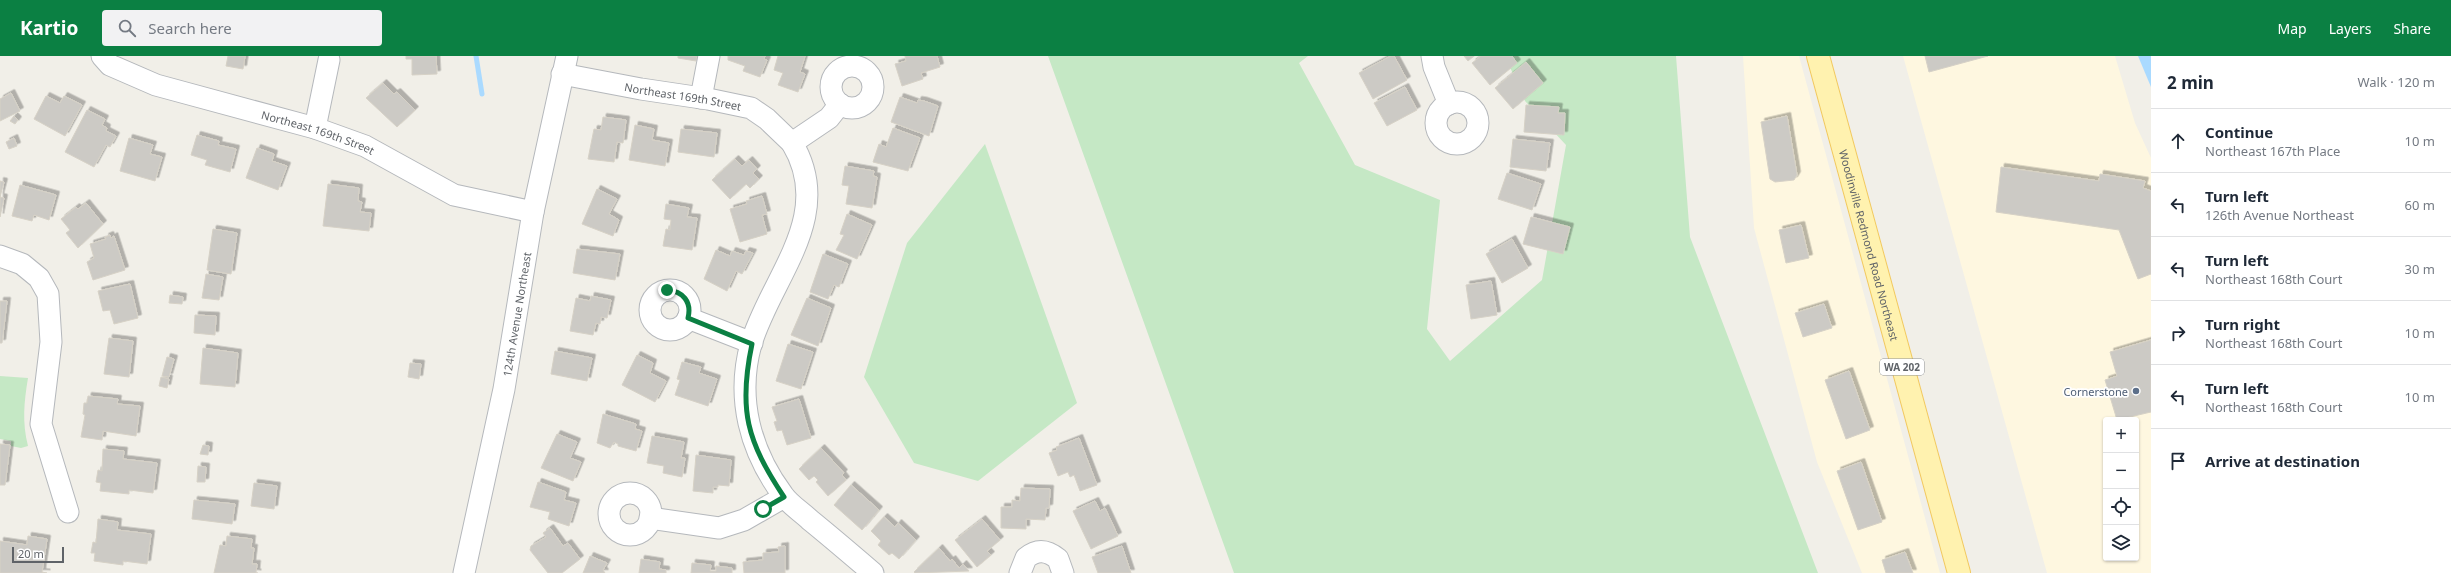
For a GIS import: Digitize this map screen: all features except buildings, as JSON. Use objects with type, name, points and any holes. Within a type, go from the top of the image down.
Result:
[{"type":"main road","name":"Woodinville Redmond Road Northeast","points":[[1818,56],[1959,573]]},
{"type":"street","name":"Northeast 169th Street","points":[[102,56],[110,65],[156,85],[314,128],[365,146],[454,195],[534,212]]},
{"type":"street","points":[[701,98],[709,56]]},
{"type":"street","points":[[1432,56],[1449,104]]},
{"type":"street","points":[[314,128],[332,57]]},
{"type":"street","name":"Northeast 169th Street","points":[[565,65],[701,98],[751,108],[767,119],[792,143],[803,161],[806,190],[806,214],[799,237],[752,344],[746,372],[745,402],[752,436],[764,467],[784,497],[872,573]]},
{"type":"street","name":"124th Avenue Northeast","points":[[464,573],[504,389],[534,212],[565,65]]},
{"type":"street","points":[[792,143],[829,118],[840,104]]},
{"type":"street","points":[[0,256],[22,264],[39,278],[48,294],[51,342],[41,424],[68,512]]},
{"type":"street","points":[[688,318],[752,344]]},
{"type":"street","points":[[650,518],[719,528],[744,520],[784,497]]},
{"type":"street","points":[[1020,573],[1026,558],[1038,551],[1046,551],[1058,559],[1063,573]]},
{"type":"shaded area","points":[[1743,56],[1799,56],[1940,573],[1862,573],[1817,462],[1754,228]]},
{"type":"shaded area","points":[[1903,56],[2115,56],[2135,123],[2151,158],[2151,573],[2047,573]]},
{"type":"green space","points":[[1048,56],[1308,56],[1299,63],[1355,165],[1440,200],[1427,329],[1450,361],[1542,280],[1566,145],[1525,101],[1505,56],[1676,56],[1690,237],[1818,573],[1234,573]]},
{"type":"green space","points":[[985,144],[1077,403],[978,481],[914,463],[864,377],[907,243]]},
{"type":"green space","points":[[0,376],[28,378],[24,412],[28,446],[21,448],[11,446],[11,441],[0,439]]},
{"type":"water","points":[[2138,56],[2151,56],[2151,87]]},
{"type":"waterway","points":[[476,56],[482,94]]},
{"type":"place","name":"Cornerstone","points":[[2136,391]]},
{"type":"route","points":[[667,290],[674,290],[686,298],[690,311],[688,318],[752,344],[746,372],[745,402],[752,436],[764,467],[784,497],[763,509]]}]
